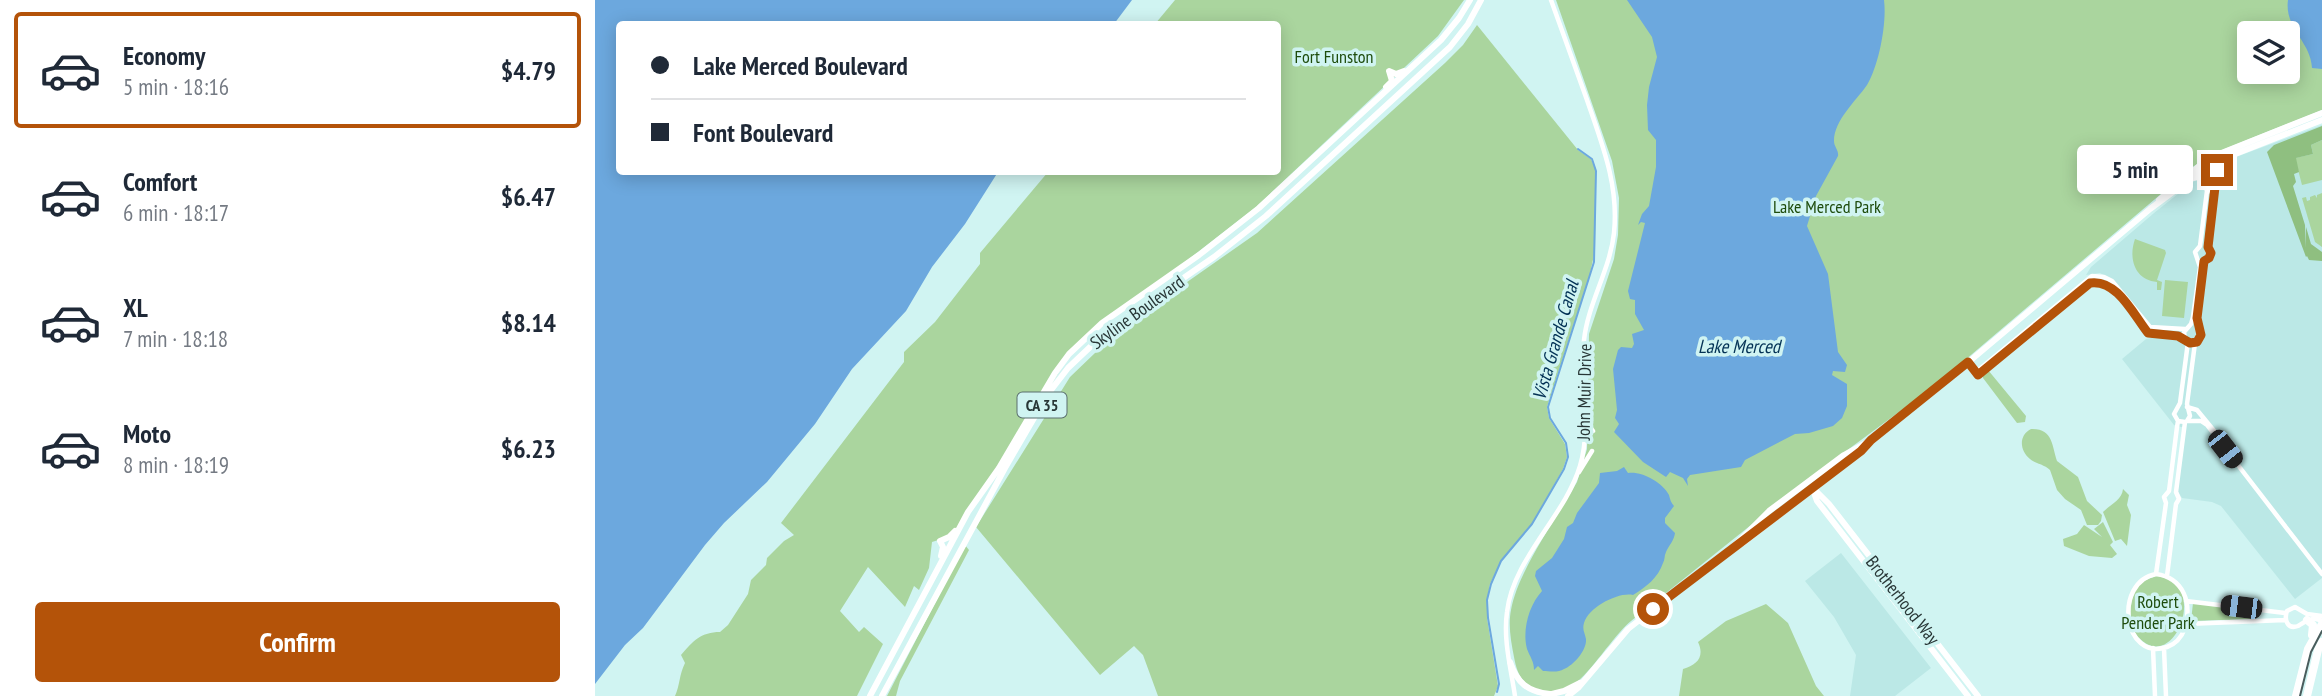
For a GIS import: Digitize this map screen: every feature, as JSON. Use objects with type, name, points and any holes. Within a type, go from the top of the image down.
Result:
[{"type":"highway","points":[[2311,642],[2322,620]]},
{"type":"highway","points":[[2296,696],[2313,627],[2304,622]]},
{"type":"highway","points":[[2307,696],[2322,642]]},
{"type":"main road","name":"Skyline Boulevard","points":[[870,696],[963,520],[999,468],[1055,373],[1074,348],[1102,323],[1242,222],[1415,65],[1446,34],[1470,0]]},
{"type":"main road","name":"Skyline Boulevard","points":[[882,696],[974,523],[1042,404],[1076,360],[1108,330],[1223,250],[1283,202],[1442,55],[1464,30],[1481,0]]},
{"type":"main road","points":[[1371,106],[1392,81],[1389,71],[1398,74],[1415,65]]},
{"type":"main road","points":[[2150,209],[2171,188],[2211,162],[2322,113]]},
{"type":"main road","points":[[1733,547],[1743,543],[1846,462],[2150,209],[2211,162],[2322,120]]},
{"type":"main road","points":[[2218,174],[2225,158]]},
{"type":"main road","points":[[2191,178],[2203,179],[2208,191]]},
{"type":"main road","points":[[1568,696],[1630,626],[1733,547],[1783,500],[1871,440]]},
{"type":"main road","points":[[1739,539],[1800,492],[1812,488],[1815,481],[1853,450]]},
{"type":"main road","points":[[1826,507],[1823,493],[1825,484],[1846,462]]},
{"type":"main road","points":[[1812,488],[1826,507]]},
{"type":"main road","points":[[1786,508],[1808,499],[1826,507]]},
{"type":"main road","name":"Brotherhood Way","points":[[1826,507],[1968,696]]},
{"type":"main road","name":"Brotherhood Way","points":[[1826,507],[1978,696]]},
{"type":"main road","points":[[939,565],[943,547],[940,541],[951,536],[963,520]]},
{"type":"main road","points":[[944,579],[955,555],[950,545],[961,543],[974,523]]},
{"type":"main road","points":[[1510,662],[1523,685],[1535,692],[1550,694]]},
{"type":"main road","points":[[1539,696],[1564,691],[1582,682]]},
{"type":"street","name":"John Muir Drive","points":[[1515,696],[1506,625],[1510,597],[1576,475],[1583,454],[1585,333],[1611,252],[1614,228],[1615,198],[1611,174],[1552,0]]},
{"type":"street","points":[[2156,574],[2166,503],[2164,497],[2169,491],[2178,421],[2174,414],[2179,407],[2187,341],[2184,334],[2193,317],[2202,260],[2211,254],[2208,247],[2218,174],[2211,162]]},
{"type":"street","points":[[2202,260],[2195,254],[2200,246],[2211,162]]},
{"type":"street","points":[[2200,246],[2208,247]]},
{"type":"street","points":[[2167,576],[2176,504],[2179,499],[2176,492],[2186,421],[2190,413],[2187,408],[2195,343],[2201,338],[2197,318],[2202,260]]},
{"type":"street","points":[[1968,362],[1977,374],[2089,280],[2114,286],[2144,323],[2155,328],[2194,326],[2199,329]]},
{"type":"street","points":[[2114,286],[2148,333],[2178,336],[2195,343]]},
{"type":"street","points":[[1979,354],[1988,365]]},
{"type":"street","points":[[2189,391],[2201,413],[2322,572]]},
{"type":"street","points":[[2179,407],[2194,408],[2201,413]]},
{"type":"street","points":[[1584,418],[1593,431]]},
{"type":"street","points":[[2178,421],[2201,421],[2207,425],[2322,572]]},
{"type":"street","points":[[1576,475],[1593,451]]},
{"type":"street","points":[[2169,491],[2176,492]]},
{"type":"street","points":[[2166,503],[2171,506],[2176,504]]},
{"type":"street","points":[[2156,574],[2167,576],[2180,585],[2186,601],[2186,624],[2178,640],[2164,648],[2153,648],[2135,638],[2130,627],[2130,601],[2136,584],[2144,578],[2156,574]]},
{"type":"street","points":[[2186,601],[2285,613],[2292,607],[2322,620]]},
{"type":"street","points":[[2301,610],[2304,622]]},
{"type":"street","points":[[2285,613],[2285,620]]},
{"type":"street","points":[[2186,624],[2285,620],[2292,626],[2322,620]]},
{"type":"street","points":[[2153,648],[2155,696]]},
{"type":"street","points":[[2164,648],[2166,696]]},
{"type":"shaded area","points":[[2322,125],[2322,578],[2295,599],[2221,506],[2212,502],[2182,498],[2177,490],[2185,428],[2174,425],[2122,359],[2146,339],[2151,338],[2152,326],[2145,321],[2113,280],[2100,273],[2086,275],[2091,267],[2193,182],[2228,160]]},
{"type":"shaded area","points":[[1841,553],[1931,668],[1895,696],[1850,696],[1856,655],[1834,617],[1805,581]]},
{"type":"green space","name":"Fort Funston","points":[[1175,0],[1464,0],[1438,36],[1256,207],[1074,348],[999,468],[951,536],[932,542],[929,568],[919,590],[914,586],[905,607],[868,567],[840,611],[859,632],[864,627],[883,644],[857,696],[675,696],[685,663],[681,655],[698,638],[720,632],[728,625],[748,594],[751,580],[766,565],[767,558],[794,535],[781,523],[904,362],[904,352],[935,322],[980,264],[980,253],[1045,175],[1281,175],[1281,21],[1158,21]]},
{"type":"green space","name":"Lake Merced Park","points":[[1556,0],[2322,0],[2322,110],[2217,152],[2194,166],[1938,383],[1811,477],[1631,621],[1574,684],[1563,689],[1545,691],[1528,685],[1518,673],[1511,639],[1510,616],[1521,578],[1577,482],[1587,449],[1589,334],[1614,259],[1619,198],[1612,161]]},
{"type":"green space","points":[[1477,25],[1578,150],[1591,159],[1596,171],[1595,250],[1590,274],[1547,407],[1549,418],[1565,444],[1567,457],[1532,524],[1501,561],[1490,584],[1487,618],[1498,686],[1494,696],[1158,696],[1143,655],[1134,646],[1100,675],[976,527],[1070,377],[1120,329],[1257,233],[1445,63],[1463,45]]},
{"type":"green space","points":[[2322,126],[2322,140],[2311,145],[2313,154],[2296,158],[2299,172],[2294,174],[2296,182],[2293,186],[2305,225],[2306,248],[2306,227],[2311,244],[2322,252],[2322,261],[2309,260],[2306,257],[2267,152],[2274,145]]},
{"type":"green space","points":[[2322,140],[2322,180],[2302,185],[2295,158],[2313,154],[2311,145]]},
{"type":"green space","points":[[2322,193],[2322,247],[2315,242],[2302,198],[2306,197],[2307,201],[2310,197],[2315,195],[2317,198],[2317,195]]},
{"type":"green space","points":[[2135,239],[2165,250],[2157,280],[2162,282],[2161,290],[2157,290],[2157,282],[2143,277],[2135,267],[2132,254]]},
{"type":"green space","points":[[2165,280],[2188,282],[2184,318],[2162,316]]},
{"type":"green space","points":[[1988,370],[2026,416],[2025,422],[2017,423],[1983,378],[1983,373]]},
{"type":"green space","points":[[2031,429],[2044,431],[2048,435],[2057,461],[2078,477],[2087,501],[2102,515],[2098,525],[2087,525],[2081,510],[2057,490],[2050,470],[2026,455],[2022,443],[2024,435]]},
{"type":"green space","points":[[2123,489],[2129,495],[2127,505],[2131,515],[2127,546],[2121,539],[2115,541],[2103,512],[2118,499]]},
{"type":"green space","points":[[2103,522],[2113,542],[2110,545],[2117,554],[2112,558],[2089,556],[2064,546],[2063,539],[2077,534],[2084,525],[2102,537],[2094,529]]},
{"type":"green space","points":[[965,545],[969,550],[900,681],[896,696],[887,696]]},
{"type":"green space","name":"Robert Pender Park","points":[[2156,576],[2172,581],[2181,592],[2184,606],[2182,622],[2175,635],[2165,644],[2153,646],[2135,633],[2131,602],[2142,582]]},
{"type":"green space","points":[[2193,603],[2252,611],[2258,615],[2253,619],[2191,621]]},
{"type":"green space","points":[[1766,604],[1788,623],[1816,686],[1824,696],[1679,696],[1683,669],[1696,663],[1700,656],[1698,642],[1726,621]]},
{"type":"water","points":[[595,0],[1132,0],[1116,21],[616,21],[616,175],[996,175],[965,224],[932,267],[906,311],[852,369],[815,424],[767,482],[705,545],[643,628],[625,645],[595,684]]},
{"type":"water","name":"Lake Merced","points":[[1627,0],[1884,0],[1883,32],[1875,67],[1867,85],[1846,111],[1835,133],[1838,156],[1816,196],[1807,226],[1828,274],[1838,352],[1847,365],[1845,372],[1833,371],[1832,375],[1847,384],[1847,406],[1842,418],[1833,426],[1795,434],[1745,460],[1741,467],[1690,475],[1687,479],[1688,486],[1683,478],[1670,472],[1666,477],[1643,462],[1614,432],[1619,424],[1615,418],[1617,410],[1613,369],[1618,350],[1621,347],[1632,348],[1632,334],[1644,330],[1635,314],[1635,300],[1630,299],[1628,291],[1645,223],[1638,225],[1649,206],[1656,167],[1656,140],[1648,130],[1647,105],[1657,57],[1652,37]]},
{"type":"water","points":[[2288,0],[2322,0],[2322,69],[2312,68],[2311,59],[2300,38],[2300,21],[2291,21]]},
{"type":"water","points":[[1624,467],[1628,473],[1639,474],[1657,482],[1666,490],[1674,506],[1665,518],[1665,523],[1675,533],[1661,568],[1651,582],[1633,595],[1612,598],[1592,611],[1583,625],[1586,643],[1572,664],[1559,671],[1543,671],[1538,666],[1534,670],[1525,634],[1530,610],[1542,591],[1535,576],[1536,571],[1552,558],[1564,539],[1567,527],[1573,523],[1599,483],[1600,473],[1617,471]]},
{"type":"waterway","name":"Vista Grande Canal","points":[[1497,692],[1499,684],[1488,618],[1487,600],[1491,584],[1501,561],[1532,524],[1564,469],[1568,457],[1566,443],[1550,418],[1548,407],[1594,262],[1596,171],[1592,159],[1578,149]]},
{"type":"tram line","points":[[2300,696],[2311,652],[2322,631]]},
{"type":"route","points":[[1653,609],[1861,451],[1968,362],[1978,375],[2090,283],[2108,284],[2148,333],[2180,336],[2190,343],[2197,342],[2201,338],[2197,318],[2204,261],[2211,253],[2208,247],[2217,170]]}]
